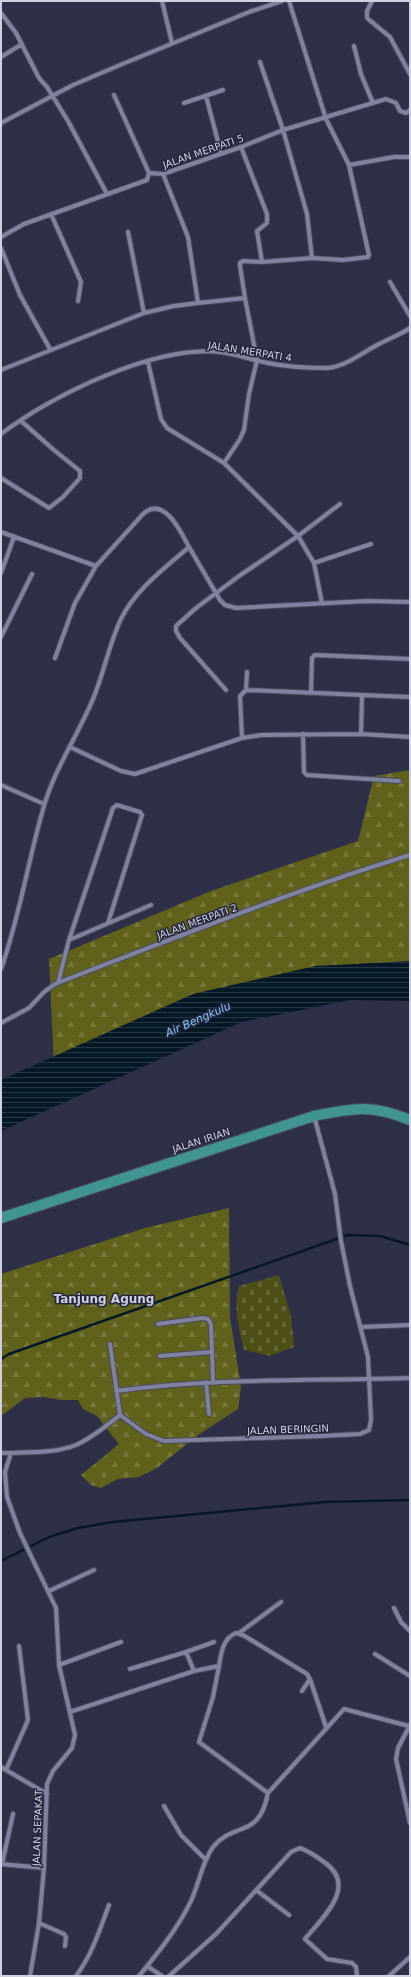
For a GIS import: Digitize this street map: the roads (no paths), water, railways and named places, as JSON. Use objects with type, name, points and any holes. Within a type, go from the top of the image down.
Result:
[{"type":"main road","name":"JALAN IRIAN","points":[[1,1218],[314,1116],[338,1111],[370,1108],[391,1112],[410,1120]]},
{"type":"street","points":[[162,1],[172,43]]},
{"type":"street","points":[[1,123],[29,110],[73,85],[266,3],[282,1]]},
{"type":"street","points":[[224,463],[240,439],[244,430],[249,394],[257,360],[240,263],[243,261],[262,262],[312,258],[343,260],[369,256],[348,165],[326,119],[289,1]]},
{"type":"street","points":[[372,1],[367,11],[367,18],[390,37],[410,74]]},
{"type":"street","points":[[1,13],[16,33],[39,78],[68,121],[107,194]]},
{"type":"street","points":[[1,57],[22,44]]},
{"type":"street","points":[[354,46],[361,74],[373,103]]},
{"type":"street","points":[[260,62],[283,130],[307,214],[312,258]]},
{"type":"street","points":[[184,103],[223,90]]},
{"type":"street","points":[[1,237],[24,224],[147,180],[149,173],[114,95]]},
{"type":"street","points":[[206,96],[222,153]]},
{"type":"street","name":"JALAN MERPATI 5","points":[[149,173],[163,174],[241,147],[283,130],[326,119],[386,99],[396,103],[400,111],[406,112],[410,110]]},
{"type":"street","points":[[241,147],[266,214],[267,223],[257,231],[262,262]]},
{"type":"street","points":[[348,165],[394,157],[410,157]]},
{"type":"street","points":[[163,174],[174,198],[191,250],[198,303]]},
{"type":"street","points":[[50,214],[81,282],[78,301]]},
{"type":"street","points":[[128,232],[144,313]]},
{"type":"street","points":[[1,248],[20,295],[50,349]]},
{"type":"street","points":[[390,282],[410,316]]},
{"type":"street","points":[[1,370],[50,349],[144,313],[174,306],[245,298]]},
{"type":"street","name":"JALAN MERPATI 4","points":[[1,434],[80,386],[118,371],[148,362],[192,352],[206,351],[221,352],[267,363],[319,368],[337,367],[410,328]]},
{"type":"street","points":[[148,362],[161,419],[166,428],[185,441],[224,463],[298,536],[314,563],[322,603]]},
{"type":"street","points":[[1,478],[49,508],[63,497],[80,478],[80,470],[54,450],[22,421]]},
{"type":"street","points":[[226,690],[180,638],[175,629],[176,626],[180,621],[216,592],[298,536],[340,504]]},
{"type":"street","points":[[55,658],[75,603],[96,566],[143,514],[153,508],[159,508],[173,520],[225,605],[236,608],[378,601],[410,602]]},
{"type":"street","points":[[1,532],[96,566]]},
{"type":"street","points":[[1,573],[14,537]]},
{"type":"street","points":[[314,563],[371,544]]},
{"type":"street","points":[[1,969],[14,928],[44,804],[92,701],[118,627],[127,609],[143,590],[189,547]]},
{"type":"street","points":[[1,637],[32,574]]},
{"type":"street","points":[[311,693],[312,658],[315,654],[410,659]]},
{"type":"street","points":[[242,738],[240,696],[246,690],[247,672]]},
{"type":"street","points":[[246,690],[410,697]]},
{"type":"street","points":[[360,734],[362,695]]},
{"type":"street","points":[[70,747],[121,771],[135,774],[242,738],[271,734],[360,734],[410,737]]},
{"type":"street","points":[[303,734],[304,772],[307,775],[399,781]]},
{"type":"street","points":[[1,785],[44,804]]},
{"type":"street","points":[[58,983],[69,940],[113,808],[118,805],[140,812],[142,815],[108,923]]},
{"type":"street","name":"JALAN MERPATI 2","points":[[1,1023],[29,1008],[44,992],[58,983],[302,891],[410,855]]},
{"type":"street","points":[[69,940],[151,906]]},
{"type":"street","name":"JALAN BERINGIN","points":[[120,1415],[146,1434],[164,1441],[360,1434],[370,1428],[370,1379],[368,1357],[350,1286],[341,1241],[335,1194],[314,1116]]},
{"type":"street","points":[[158,1324],[202,1318],[208,1319],[211,1324],[213,1382]]},
{"type":"street","points":[[361,1327],[410,1324]]},
{"type":"street","points":[[1,1453],[51,1451],[76,1445],[96,1434],[120,1415],[110,1344]]},
{"type":"street","points":[[160,1356],[211,1352]]},
{"type":"street","points":[[116,1391],[161,1385],[206,1382],[410,1378]]},
{"type":"street","points":[[206,1382],[209,1414]]},
{"type":"street","name":"JALAN SEPAKAT","points":[[11,1452],[6,1466],[5,1483],[7,1497],[20,1533],[49,1591],[57,1615],[59,1664],[75,1735],[75,1741],[72,1748],[51,1775],[47,1784],[44,1868],[39,1923],[30,1976]]},
{"type":"street","points":[[49,1591],[94,1570]]},
{"type":"street","points":[[268,1793],[200,1742],[214,1697],[219,1666],[225,1644],[231,1636],[239,1633],[281,1602]]},
{"type":"street","points":[[394,1608],[401,1622],[410,1631]]},
{"type":"street","points":[[239,1633],[305,1672],[310,1678],[326,1727]]},
{"type":"street","points":[[59,1664],[121,1642]]},
{"type":"street","points":[[130,1668],[186,1652],[214,1642]]},
{"type":"street","points":[[6,1770],[28,1720],[19,1646]]},
{"type":"street","points":[[186,1652],[194,1671]]},
{"type":"street","points":[[375,1654],[410,1676]]},
{"type":"street","points":[[70,1712],[194,1671],[219,1666]]},
{"type":"street","points":[[302,1691],[310,1678]]},
{"type":"street","points":[[139,1976],[172,1933],[185,1912],[206,1860],[213,1848],[220,1841],[248,1827],[259,1818],[266,1807],[268,1793],[342,1710],[346,1709],[410,1726],[398,1748],[396,1758],[410,1823]]},
{"type":"street","points":[[1,1767],[47,1794]]},
{"type":"street","points":[[164,1806],[181,1835],[206,1860]]},
{"type":"street","points":[[13,1814],[2,1864],[44,1868]]},
{"type":"street","points":[[169,1976],[216,1934],[288,1855],[297,1849],[305,1850],[328,1864],[338,1879],[338,1895],[335,1901],[305,1939],[327,1959],[352,1963],[356,1967],[358,1976]]},
{"type":"street","points":[[256,1890],[289,1915]]},
{"type":"street","points":[[76,1976],[83,1967],[99,1933],[109,1905]]},
{"type":"street","points":[[39,1923],[64,1934],[66,1937],[65,1946]]},
{"type":"street","points":[[389,1976],[410,1957]]},
{"type":"street","points":[[147,1966],[162,1976]]},
{"type":"water","name":"Air Bengkulu","points":[[410,961],[410,1001],[350,1000],[242,1022],[1,1131],[1,1080],[193,994],[315,966]]},
{"type":"waterway","points":[[1,1359],[9,1354],[348,1235],[380,1236],[410,1245]]},
{"type":"waterway","points":[[1,1561],[49,1537],[78,1528],[112,1522],[325,1502],[410,1500]]},
{"type":"district","name":"Tanjung Agung","points":[[104,1299]]}]
